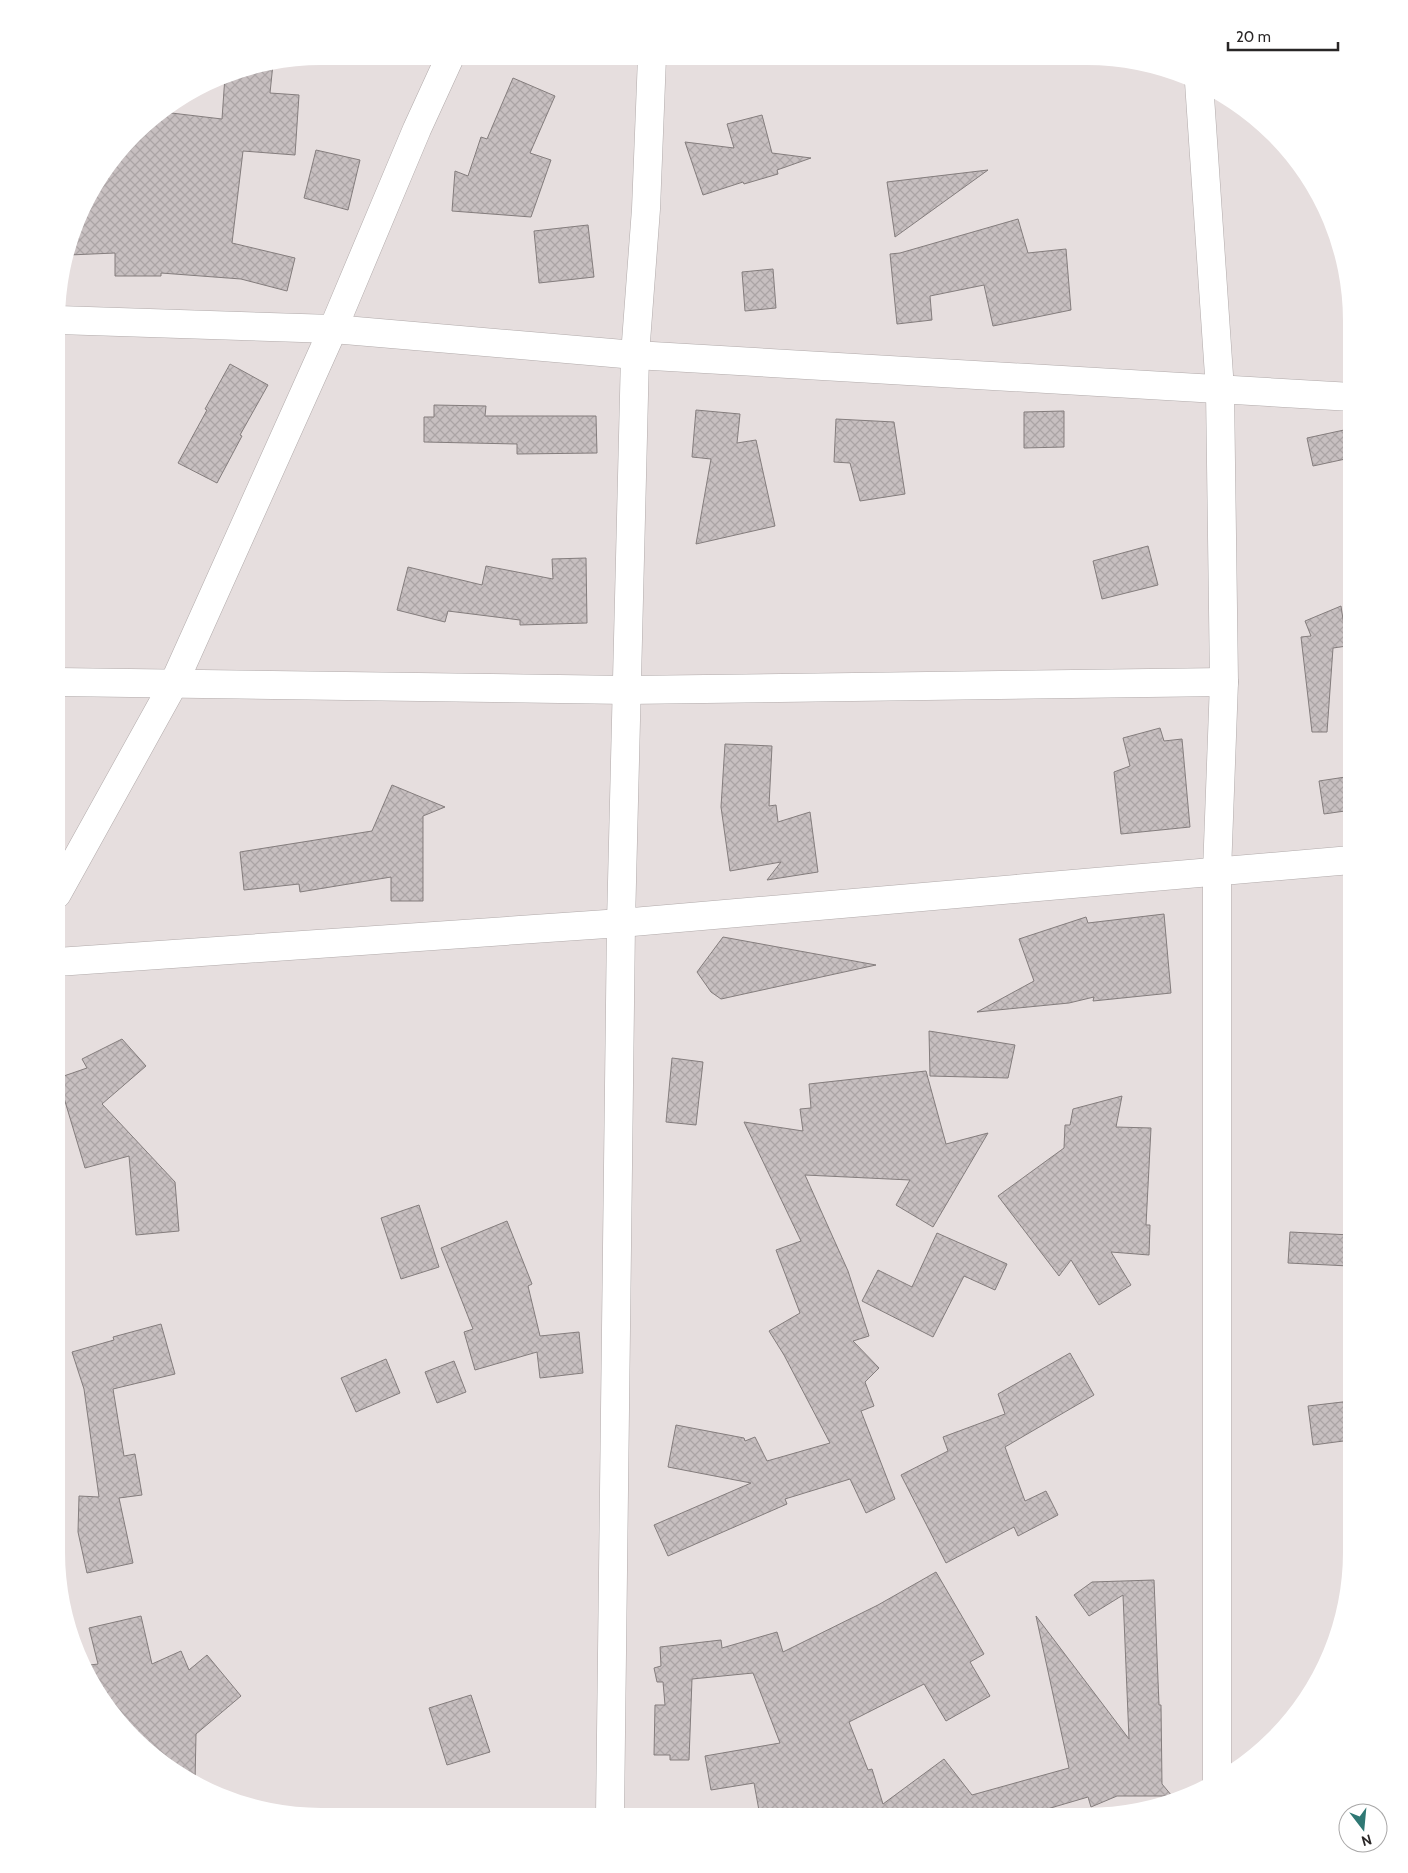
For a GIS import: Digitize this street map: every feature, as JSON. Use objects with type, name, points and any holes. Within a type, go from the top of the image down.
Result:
[{"type":"street","points":[[65,881],[174,683],[333,329],[446,65]]},
{"type":"street","points":[[610,1808],[621,923],[635,355],[646,209],[652,65]]},
{"type":"street","points":[[1200,91],[1220,390],[1224,682],[1217,872],[1218,1772]]},
{"type":"street","points":[[65,320],[333,329],[635,355],[1343,397]]},
{"type":"street","points":[[65,682],[627,690],[1224,682]]},
{"type":"street","points":[[65,961],[621,923],[1343,861]]},
{"type":"building","points":[[272,70],[270,93],[299,95],[295,155],[243,151],[232,243],[295,258],[287,291],[241,279],[161,273],[161,276],[115,276],[115,253],[74,255],[84,223],[99,193],[128,152],[152,128],[172,113],[222,119],[224,84],[254,74]]},
{"type":"building","points":[[513,78],[555,96],[530,153],[551,160],[531,217],[452,211],[455,171],[468,176],[481,137],[487,139]]},
{"type":"building","points":[[762,115],[772,153],[811,158],[777,170],[778,174],[744,184],[743,182],[703,195],[685,142],[734,148],[727,124]]},
{"type":"building","points":[[316,150],[360,160],[348,210],[304,198]]},
{"type":"building","points":[[988,170],[895,237],[887,182]]},
{"type":"building","points":[[1018,219],[1028,253],[1066,249],[1071,310],[993,326],[984,285],[930,296],[932,320],[897,324],[890,254],[900,253]]},
{"type":"building","points":[[588,225],[594,277],[539,283],[534,231]]},
{"type":"building","points":[[773,269],[776,308],[745,311],[742,272]]},
{"type":"building","points":[[230,364],[268,385],[240,435],[242,436],[217,483],[178,463]]},
{"type":"building","points":[[434,405],[486,406],[485,416],[596,416],[597,453],[517,454],[517,444],[424,442],[424,417],[434,417]]},
{"type":"building","points":[[696,410],[740,414],[737,443],[756,440],[775,526],[696,544],[711,459],[692,457]]},
{"type":"building","points":[[1064,411],[1064,447],[1024,448],[1024,412]]},
{"type":"building","points":[[836,419],[894,422],[905,494],[860,501],[850,463],[834,462]]},
{"type":"building","points":[[1343,430],[1343,460],[1313,466],[1307,438]]},
{"type":"building","points":[[1148,546],[1158,585],[1102,599],[1093,561]]},
{"type":"building","points":[[586,558],[587,623],[520,625],[520,620],[448,611],[445,622],[397,610],[408,567],[482,585],[486,566],[553,579],[552,559]]},
{"type":"building","points":[[1341,606],[1343,647],[1333,648],[1327,732],[1312,732],[1301,637],[1311,636],[1305,621]]},
{"type":"building","points":[[1160,728],[1164,741],[1182,739],[1190,827],[1121,834],[1114,772],[1130,766],[1123,738]]},
{"type":"building","points":[[725,744],[772,746],[769,806],[776,805],[778,822],[810,812],[818,872],[767,880],[781,862],[730,871],[721,807]]},
{"type":"building","points":[[1343,777],[1343,811],[1324,814],[1319,781]]},
{"type":"building","points":[[392,785],[445,807],[423,816],[423,901],[391,901],[391,877],[300,892],[299,884],[244,890],[240,852],[372,831]]},
{"type":"building","points":[[1164,914],[1171,993],[1093,1001],[1094,997],[1069,1003],[977,1012],[1034,981],[1019,939],[1086,917],[1088,923]]},
{"type":"building","points":[[723,937],[876,965],[721,999],[711,992],[697,972]]},
{"type":"building","points":[[929,1031],[1015,1045],[1008,1078],[930,1076]]},
{"type":"building","points":[[122,1039],[146,1066],[102,1104],[175,1182],[179,1231],[136,1235],[129,1156],[85,1168],[65,1101],[65,1076],[87,1068],[82,1059]]},
{"type":"building","points":[[672,1058],[703,1062],[696,1125],[666,1122]]},
{"type":"building","points":[[926,1071],[946,1144],[988,1133],[933,1227],[896,1205],[910,1180],[805,1175],[848,1271],[869,1336],[853,1341],[879,1368],[865,1382],[874,1406],[861,1411],[895,1499],[866,1513],[850,1479],[785,1499],[787,1504],[668,1556],[654,1525],[751,1483],[668,1467],[676,1425],[744,1438],[745,1441],[755,1437],[767,1461],[830,1443],[784,1355],[769,1331],[800,1313],[776,1250],[801,1241],[744,1122],[803,1131],[800,1109],[811,1108],[809,1084]]},
{"type":"building","points":[[1122,1096],[1116,1127],[1151,1128],[1146,1225],[1150,1225],[1149,1255],[1111,1252],[1131,1285],[1099,1305],[1071,1260],[1059,1276],[998,1196],[1064,1148],[1065,1125],[1070,1125],[1073,1109]]},
{"type":"building","points":[[419,1205],[439,1267],[401,1279],[381,1218]]},
{"type":"building","points":[[507,1221],[532,1284],[528,1286],[540,1336],[579,1332],[583,1373],[540,1378],[537,1352],[475,1370],[464,1332],[473,1329],[441,1248]]},
{"type":"building","points":[[1290,1232],[1343,1235],[1343,1266],[1288,1263]]},
{"type":"building","points":[[937,1233],[1007,1264],[995,1290],[964,1276],[933,1337],[862,1301],[878,1270],[912,1287]]},
{"type":"building","points":[[161,1324],[175,1374],[113,1389],[124,1456],[135,1454],[142,1495],[119,1498],[133,1563],[87,1573],[78,1532],[79,1496],[99,1497],[84,1389],[72,1352],[114,1340],[113,1337]]},
{"type":"building","points":[[1070,1353],[1094,1395],[1005,1447],[1025,1501],[1046,1491],[1058,1515],[1018,1536],[1014,1527],[946,1563],[901,1475],[948,1451],[943,1437],[1005,1414],[998,1394]]},
{"type":"building","points":[[386,1359],[400,1393],[356,1412],[341,1378]]},
{"type":"building","points":[[454,1361],[466,1392],[437,1403],[425,1372]]},
{"type":"building","points":[[1343,1402],[1343,1441],[1313,1445],[1308,1406]]},
{"type":"building","points":[[936,1572],[984,1654],[970,1662],[990,1696],[946,1721],[924,1684],[849,1722],[868,1770],[872,1769],[883,1804],[944,1759],[972,1795],[1069,1768],[1036,1616],[1129,1739],[1123,1595],[1089,1616],[1074,1595],[1092,1582],[1154,1580],[1159,1705],[1161,1705],[1162,1784],[1170,1794],[1164,1796],[1117,1796],[1091,1807],[1088,1797],[1051,1808],[759,1808],[754,1783],[711,1790],[705,1756],[780,1743],[753,1673],[692,1679],[689,1760],[670,1760],[670,1755],[654,1755],[655,1705],[665,1705],[663,1682],[657,1682],[654,1668],[661,1666],[660,1647],[721,1640],[722,1648],[777,1632],[783,1652],[878,1605]]},
{"type":"building","points":[[141,1616],[152,1664],[181,1651],[189,1670],[207,1655],[241,1696],[196,1734],[195,1775],[152,1745],[118,1708],[91,1665],[98,1664],[89,1628]]},
{"type":"building","points":[[471,1695],[490,1752],[447,1765],[429,1708]]}]
